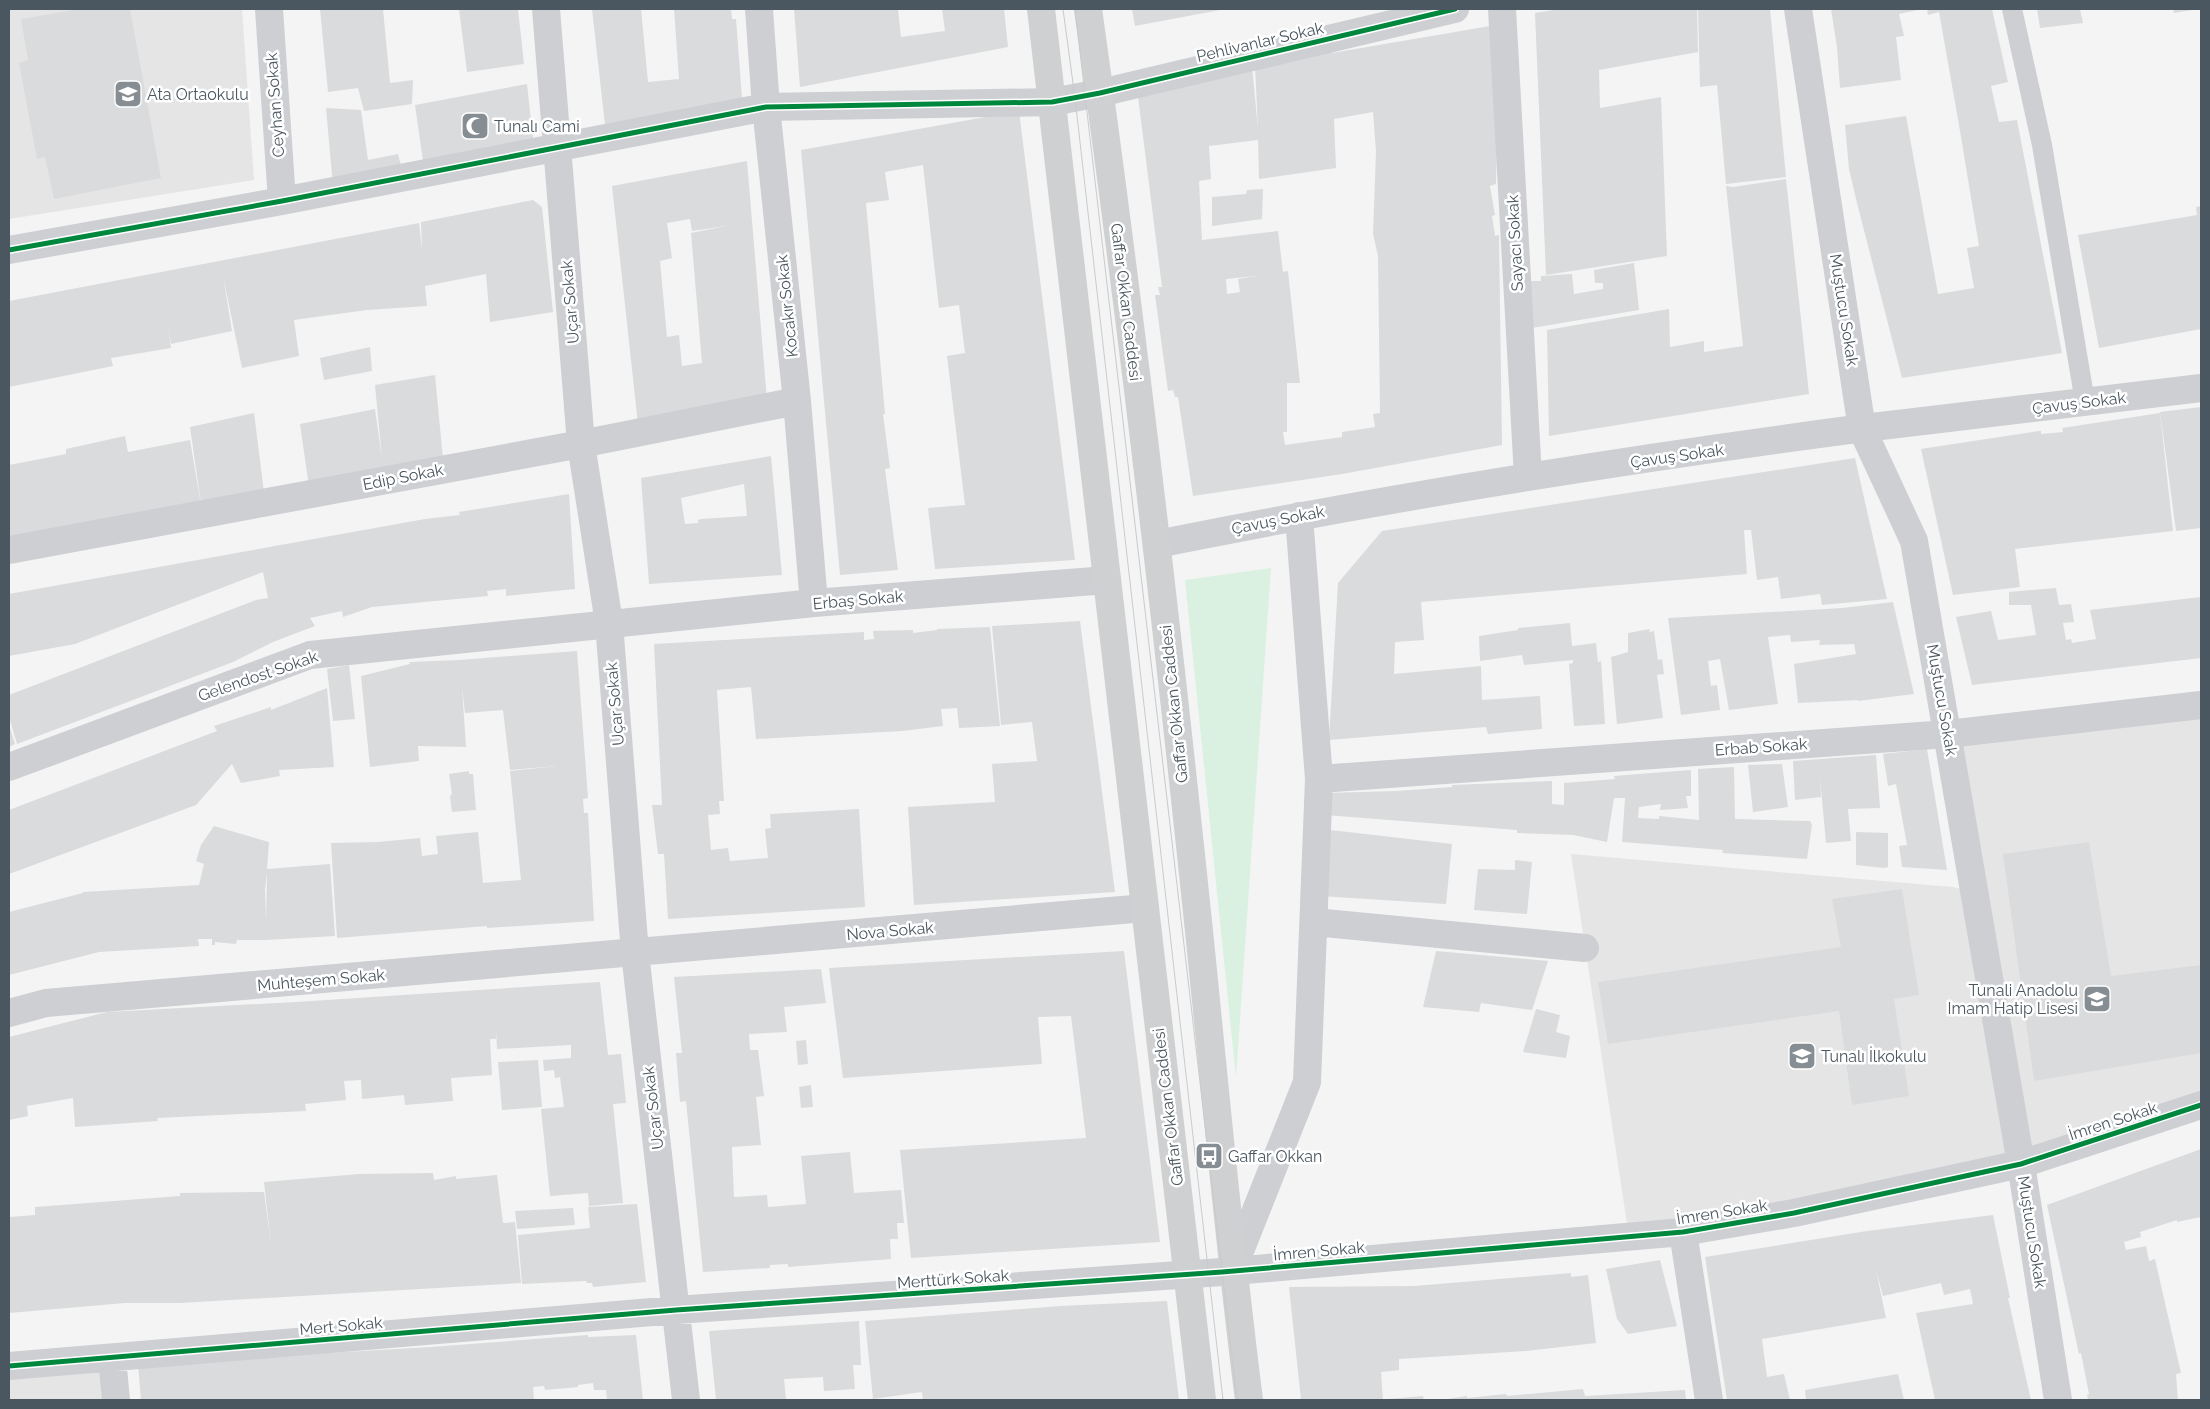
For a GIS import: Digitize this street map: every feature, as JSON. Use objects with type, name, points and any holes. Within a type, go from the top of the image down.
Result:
[{"type":"main road","name":"Gaffar Okkan Caddesi","points":[[1041,9],[1202,1400]]},
{"type":"main road","name":"Gaffar Okkan Caddesi","points":[[1088,9],[1157,544],[1198,921],[1232,1271],[1249,1400]]},
{"type":"street","name":"Ceyhan Sokak","points":[[269,9],[282,201]]},
{"type":"street","name":"Uçar Sokak","points":[[546,9],[581,444],[609,623],[635,953],[686,1400]]},
{"type":"street","name":"Kocakır Sokak","points":[[759,9],[766,107],[797,401],[814,603]]},
{"type":"street","name":"Pehlivanlar Sokak","points":[[9,250],[282,201],[766,107],[1052,102],[1100,93],[1456,9]]},
{"type":"street","name":"Sayacı Sokak","points":[[1502,9],[1528,477]]},
{"type":"street","name":"Muştucu Sokak","points":[[1798,9],[1862,428],[1914,541],[2021,1164],[2058,1400]]},
{"type":"street","name":"Çavuş Sokak","points":[[1157,544],[1299,516],[1528,477],[1862,428],[2201,388]]},
{"type":"street","name":"Edip Sokak","points":[[9,550],[581,444],[797,401]]},
{"type":"street","points":[[1232,1271],[1306,1082],[1319,779],[1299,516]]},
{"type":"street","name":"Erbaş Sokak","points":[[609,623],[814,603],[1107,580]]},
{"type":"street","name":"Gelendost Sokak","points":[[9,767],[310,655],[609,623]]},
{"type":"street","name":"Erbab Sokak","points":[[1319,779],[1948,734],[2201,705]]},
{"type":"street","name":"Nova Sokak","points":[[635,953],[1145,908]]},
{"type":"street","points":[[1314,922],[1585,948]]},
{"type":"street","name":"Muhteşem Sokak","points":[[9,1013],[46,1004],[635,953]]},
{"type":"street","name":"İmren Sokak","points":[[1232,1271],[1683,1232],[1794,1213],[2021,1164],[2201,1105]]},
{"type":"street","points":[[1683,1232],[1710,1400]]},
{"type":"street","name":"Merttürk Sokak","points":[[676,1310],[1232,1271]]},
{"type":"street","name":"Mert Sokak","points":[[9,1366],[676,1310]]},
{"type":"street","points":[[112,1358],[116,1400]]},
{"type":"lane","points":[[2012,9],[2042,145],[2085,402]]},
{"type":"shaded area","name":"Ata Ortaokulu","points":[[9,9],[242,9],[254,180],[9,219]]},
{"type":"shaded area","points":[[2201,705],[2201,1105],[2021,1164],[1629,1237],[1571,854],[1953,887],[1974,892],[1948,734]]},
{"type":"shaded area","points":[[112,1358],[116,1400],[9,1400],[9,1366]]},
{"type":"green space","points":[[1271,568],[1236,1078],[1185,580]]},
{"type":"building","points":[[79,9],[130,9],[161,178],[54,199],[45,157],[37,159],[19,63],[28,60],[21,19]]},
{"type":"building","points":[[320,9],[383,9],[390,83],[413,80],[412,104],[364,111],[358,88],[328,92]]},
{"type":"building","points":[[459,9],[518,9],[524,64],[467,72]]},
{"type":"building","points":[[592,9],[641,9],[648,82],[679,79],[674,9],[731,9],[732,19],[736,19],[742,98],[605,125]]},
{"type":"building","points":[[794,9],[898,9],[901,37],[945,31],[942,9],[1004,9],[1008,47],[800,87]]},
{"type":"building","points":[[1132,9],[1220,9],[1220,10],[1135,26]]},
{"type":"building","points":[[1560,9],[1697,9],[1698,52],[1599,70],[1600,108],[1661,97],[1667,256],[1546,275],[1535,13]]},
{"type":"building","points":[[1698,9],[1770,9],[1786,177],[1726,184],[1717,85],[1700,87]]},
{"type":"building","points":[[1831,9],[1922,9],[1899,14],[1904,36],[1896,37],[1901,80],[1840,88],[1837,47]]},
{"type":"building","points":[[1927,9],[1992,9],[2008,82],[1991,86],[1999,122],[2017,120],[2062,353],[1902,378],[1849,169],[1845,125],[1906,116],[1938,294],[1974,288],[1967,248],[1979,246],[1959,125],[1939,12],[1928,15]]},
{"type":"building","points":[[2037,9],[2080,9],[2083,23],[2040,28]]},
{"type":"building","points":[[2173,9],[2192,9],[2192,10],[2174,13]]},
{"type":"building","points":[[1490,26],[1497,130],[1496,184],[1490,186],[1495,215],[1492,216],[1495,236],[1499,235],[1502,445],[1342,474],[1193,496],[1178,397],[1175,397],[1173,390],[1168,391],[1155,295],[1160,295],[1158,287],[1162,287],[1137,89],[1252,66],[1258,129],[1255,65],[1332,50],[1332,53]],"holes":[[[1373,112],[1376,151],[1373,234],[1378,256],[1380,413],[1373,414],[1375,427],[1342,432],[1342,437],[1285,445],[1283,432],[1287,432],[1287,383],[1300,383],[1288,271],[1283,272],[1278,231],[1202,240],[1199,181],[1211,179],[1209,146],[1258,140],[1259,179],[1336,168],[1334,119]],[[1257,276],[1238,279],[1240,292],[1227,294],[1226,279]]]},
{"type":"building","name":"Tunalı Cami","points":[[527,84],[534,147],[424,168],[415,105]]},
{"type":"building","points":[[326,108],[361,110],[368,160],[398,154],[403,173],[333,186]]},
{"type":"building","points":[[1019,111],[1075,560],[935,569],[928,508],[965,505],[947,356],[965,353],[959,305],[939,308],[923,165],[885,172],[889,200],[866,203],[885,414],[883,414],[890,468],[885,469],[898,570],[840,575],[801,150]]},
{"type":"building","points":[[747,161],[767,400],[638,424],[612,186]],"holes":[[[690,219],[692,231],[726,226],[691,233],[702,363],[682,366],[679,335],[667,337],[660,261],[672,258],[667,223]]]},
{"type":"building","points":[[1786,179],[1809,394],[1549,436],[1547,330],[1669,309],[1670,347],[1704,341],[1704,352],[1743,346],[1726,186],[1733,187]]},
{"type":"building","points":[[1263,189],[1262,219],[1212,226],[1212,197],[1246,194],[1247,190]]},
{"type":"building","points":[[533,200],[542,207],[553,312],[490,322],[486,274],[425,286],[427,306],[367,310],[294,320],[299,356],[242,368],[223,276],[232,331],[171,344],[168,327],[171,348],[111,358],[113,366],[9,387],[9,301],[419,223],[422,250],[421,222]]},
{"type":"building","points":[[2201,206],[2201,329],[2099,348],[2078,235],[2197,215],[2196,207]]},
{"type":"building","points":[[1634,263],[1639,310],[1532,328],[1528,281],[1541,281],[1541,276],[1572,274],[1574,294],[1603,289],[1603,283],[1595,283],[1594,270]]},
{"type":"building","points":[[370,347],[372,371],[324,380],[320,358]]},
{"type":"building","points":[[435,375],[443,459],[309,487],[300,424],[375,409],[382,459],[375,385]]},
{"type":"building","points":[[2201,407],[2201,528],[2176,531],[2160,412]]},
{"type":"building","points":[[254,413],[264,492],[201,504],[190,427]]},
{"type":"building","points":[[2160,413],[2173,531],[2015,549],[2020,587],[1953,595],[1921,449],[2039,431],[2041,431],[2041,434],[2063,432],[2062,428]]},
{"type":"building","points":[[125,436],[128,452],[190,440],[201,505],[9,539],[9,465],[66,454],[66,449]]},
{"type":"building","points":[[771,456],[782,575],[649,584],[641,478]],"holes":[[[744,484],[747,516],[701,519],[698,520],[698,523],[685,524],[681,498]]]},
{"type":"building","points":[[1855,458],[1887,599],[1822,605],[1820,594],[1781,599],[1778,577],[1757,580],[1751,530],[1744,530],[1747,574],[1421,602],[1424,640],[1395,642],[1394,674],[1481,666],[1482,700],[1540,696],[1542,729],[1488,734],[1486,727],[1329,740],[1338,583],[1382,531]]},
{"type":"building","points":[[569,494],[575,589],[506,596],[506,589],[487,591],[488,596],[372,607],[343,617],[342,611],[310,618],[315,626],[273,642],[233,662],[17,744],[9,717],[9,695],[256,600],[268,598],[263,572],[75,644],[9,656],[9,594],[425,519],[460,515],[459,512]]},
{"type":"building","points":[[2056,588],[2059,605],[2071,604],[2074,622],[2063,623],[2066,640],[2071,639],[2072,643],[2096,639],[2090,610],[2201,597],[2201,658],[1972,685],[1956,617],[1991,611],[1998,640],[2036,635],[2031,605],[2009,605],[2009,592]]},
{"type":"building","points":[[1893,602],[1914,694],[1858,701],[1798,703],[1794,664],[1856,654],[1854,644],[1819,645],[1820,640],[1791,642],[1790,635],[1768,637],[1778,704],[1729,710],[1720,659],[1708,661],[1711,686],[1717,685],[1720,710],[1681,715],[1668,618],[1842,608]]},
{"type":"building","points":[[1080,621],[1115,892],[914,905],[908,807],[995,802],[992,764],[1037,761],[1032,722],[1001,725],[992,626]]},
{"type":"building","points":[[1570,623],[1572,646],[1596,643],[1598,662],[1601,661],[1605,724],[1574,726],[1569,664],[1573,663],[1573,660],[1524,665],[1522,655],[1480,661],[1479,636],[1518,630],[1518,628]]},
{"type":"building","points":[[990,627],[1000,726],[959,728],[957,708],[941,709],[943,726],[902,731],[756,739],[751,687],[717,690],[724,801],[719,801],[720,814],[708,815],[711,850],[728,848],[730,861],[768,858],[765,829],[771,828],[770,814],[859,809],[865,907],[668,919],[664,854],[658,854],[652,805],[662,805],[654,644],[864,632],[864,640],[874,639],[873,631],[913,630],[913,633],[937,629]]},
{"type":"building","points":[[1650,629],[1649,632],[1654,631],[1658,660],[1662,659],[1664,674],[1657,675],[1663,718],[1617,724],[1611,657],[1628,652],[1628,633]]},
{"type":"building","points":[[577,651],[588,798],[583,799],[584,813],[588,813],[594,921],[487,928],[487,926],[337,938],[331,843],[378,842],[420,838],[422,856],[438,854],[436,836],[478,832],[483,883],[521,880],[510,771],[557,766],[510,770],[503,710],[465,713],[462,687],[466,747],[418,746],[419,761],[370,767],[361,676],[410,664],[409,662]]},
{"type":"building","points":[[349,665],[355,719],[333,721],[327,669]]},
{"type":"building","points":[[327,688],[334,767],[279,770],[280,776],[241,783],[232,764],[196,805],[9,874],[9,810],[217,731],[214,726],[271,707],[271,710]]},
{"type":"building","points":[[9,725],[15,744],[9,747]]},
{"type":"building","points":[[1927,749],[1947,870],[1902,867],[1899,846],[1907,845],[1896,784],[1888,786],[1883,754]]},
{"type":"building","points":[[1876,755],[1880,808],[1848,809],[1851,841],[1826,843],[1820,778],[1821,797],[1795,800],[1793,761]]},
{"type":"building","points":[[1782,764],[1788,807],[1753,812],[1748,765]]},
{"type":"building","points":[[1734,767],[1735,819],[1810,821],[1812,825],[1807,859],[1722,853],[1723,850],[1622,842],[1625,798],[1614,798],[1607,842],[1573,835],[1517,833],[1517,830],[1325,815],[1324,793],[1396,791],[1452,787],[1452,785],[1552,781],[1552,804],[1564,805],[1564,783],[1615,779],[1614,776],[1691,770],[1691,796],[1686,796],[1688,808],[1660,810],[1661,804],[1639,807],[1638,818],[1659,819],[1659,816],[1699,820],[1698,769]]},
{"type":"building","points":[[469,771],[469,774],[473,774],[476,810],[452,812],[449,774]]},
{"type":"building","points":[[214,826],[269,842],[267,869],[330,864],[335,936],[237,940],[236,944],[215,942],[215,945],[212,945],[212,939],[198,939],[199,946],[99,952],[9,975],[9,912],[83,892],[199,885],[204,864],[196,861],[201,845]],"holes":[[[267,873],[266,920],[265,889]]]},
{"type":"building","points":[[1322,829],[1452,844],[1446,904],[1320,896]]},
{"type":"building","points":[[1856,832],[1888,833],[1888,867],[1856,865]]},
{"type":"building","points":[[2089,842],[2111,976],[2201,965],[2201,1053],[2034,1081],[2003,854]]},
{"type":"building","points":[[1515,860],[1532,862],[1527,914],[1474,910],[1478,869],[1515,870]]},
{"type":"building","points":[[1902,889],[1919,995],[1894,999],[1909,1096],[1852,1105],[1839,1011],[1608,1044],[1598,982],[1841,947],[1832,899]]},
{"type":"building","points":[[1124,951],[1160,1242],[911,1258],[900,1150],[1086,1138],[1071,1016],[1038,1017],[1042,1064],[843,1078],[829,968]]},
{"type":"building","points":[[1436,951],[1548,961],[1532,1010],[1481,1003],[1479,1012],[1423,1007]]},
{"type":"building","points":[[821,969],[826,1003],[784,1007],[787,1032],[749,1034],[750,1050],[758,1050],[764,1096],[756,1097],[761,1145],[732,1147],[734,1197],[767,1195],[768,1207],[806,1204],[801,1156],[850,1152],[854,1193],[901,1190],[904,1223],[897,1223],[898,1239],[890,1239],[891,1259],[788,1267],[788,1264],[770,1265],[770,1268],[703,1272],[686,1101],[680,1102],[676,1053],[682,1053],[674,977]]},
{"type":"building","points":[[600,982],[608,1055],[621,1054],[626,1103],[613,1104],[623,1203],[589,1206],[588,1193],[550,1196],[541,1109],[564,1107],[560,1077],[555,1078],[554,1070],[544,1071],[543,1060],[571,1058],[571,1045],[497,1049],[496,1030],[496,1039],[490,1039],[492,1075],[451,1078],[453,1101],[405,1105],[404,1095],[362,1099],[361,1080],[344,1081],[346,1100],[305,1104],[306,1111],[157,1118],[158,1121],[75,1127],[73,1098],[27,1106],[28,1116],[9,1120],[9,1037],[107,1012]]},
{"type":"building","points":[[1536,1009],[1560,1015],[1556,1032],[1570,1036],[1566,1058],[1523,1052]]},
{"type":"building","points":[[806,1040],[808,1064],[798,1065],[796,1041]]},
{"type":"building","points":[[538,1060],[542,1107],[502,1110],[498,1062]]},
{"type":"building","points":[[811,1085],[813,1107],[801,1108],[799,1087]]},
{"type":"building","points":[[2201,1149],[2201,1217],[2177,1222],[2177,1220],[2140,1232],[2141,1237],[2124,1242],[2126,1250],[2146,1246],[2149,1261],[2155,1259],[2181,1373],[2176,1374],[2178,1400],[2088,1400],[2087,1395],[2089,1394],[2081,1353],[2079,1354],[2047,1205]]},
{"type":"building","points":[[433,1173],[434,1180],[456,1176],[456,1179],[497,1175],[503,1223],[515,1222],[521,1283],[180,1303],[125,1303],[9,1313],[9,1217],[35,1215],[35,1207],[180,1196],[180,1193],[264,1192],[271,1246],[264,1182],[359,1174]]},
{"type":"building","points":[[637,1204],[646,1282],[593,1287],[592,1283],[587,1283],[586,1281],[522,1284],[518,1235],[590,1228],[588,1207]]},
{"type":"building","points":[[573,1208],[575,1225],[517,1229],[515,1211]]},
{"type":"building","points":[[1993,1215],[2010,1298],[2008,1298],[2031,1400],[1935,1400],[1916,1313],[1973,1304],[1970,1289],[1944,1295],[1941,1283],[1883,1296],[1876,1270],[1886,1318],[1762,1339],[1767,1377],[1784,1374],[1790,1400],[1727,1400],[1705,1257],[1867,1231]]},
{"type":"building","points":[[1660,1260],[1677,1326],[1628,1334],[1617,1319],[1606,1269]]},
{"type":"building","points":[[1571,1273],[1571,1277],[1588,1275],[1596,1343],[1526,1351],[1399,1359],[1399,1370],[1381,1372],[1383,1400],[1301,1400],[1289,1287],[1414,1286]]},
{"type":"building","points":[[1167,1301],[1179,1400],[923,1400],[922,1392],[873,1399],[865,1321],[1060,1306]]},
{"type":"building","points":[[859,1321],[861,1365],[853,1365],[855,1389],[824,1391],[823,1377],[784,1379],[786,1400],[716,1400],[709,1331]]},
{"type":"building","points":[[588,1335],[588,1337],[636,1335],[643,1400],[607,1400],[606,1390],[594,1390],[593,1383],[578,1385],[578,1387],[545,1390],[544,1386],[533,1387],[534,1400],[141,1400],[138,1364],[431,1347]]},
{"type":"building","points":[[1898,1374],[1904,1400],[1806,1400],[1805,1390]]},
{"type":"building","points":[[1583,1389],[1585,1396],[1685,1390],[1686,1400],[1440,1400],[1467,1396],[1467,1398],[1506,1394],[1507,1396]]},
{"type":"building","points":[[1423,1396],[1424,1400],[1388,1400],[1388,1399]]},
{"type":"tram line","points":[[1063,9],[1075,98],[1223,1400]]},
{"type":"tram line","points":[[1075,9],[1237,1400]]},
{"type":"cycle path","points":[[9,250],[282,201],[766,107],[1052,102],[1100,93],[1455,9]]},
{"type":"cycle path","points":[[9,1366],[676,1310],[1222,1272],[1683,1232],[1794,1213],[2021,1164],[2201,1105]]},
{"type":"place","name":"Ata Ortaokulu","points":[[128,94]]},
{"type":"place","name":"Tunalı Cami","points":[[475,126]]},
{"type":"place","name":"Tunali Anadolu Imam Hatip Lisesi","points":[[2097,999]]},
{"type":"place","name":"Tunalı İlkokulu","points":[[1802,1056]]},
{"type":"place","name":"Gaffar Okkan","points":[[1209,1156]]}]
